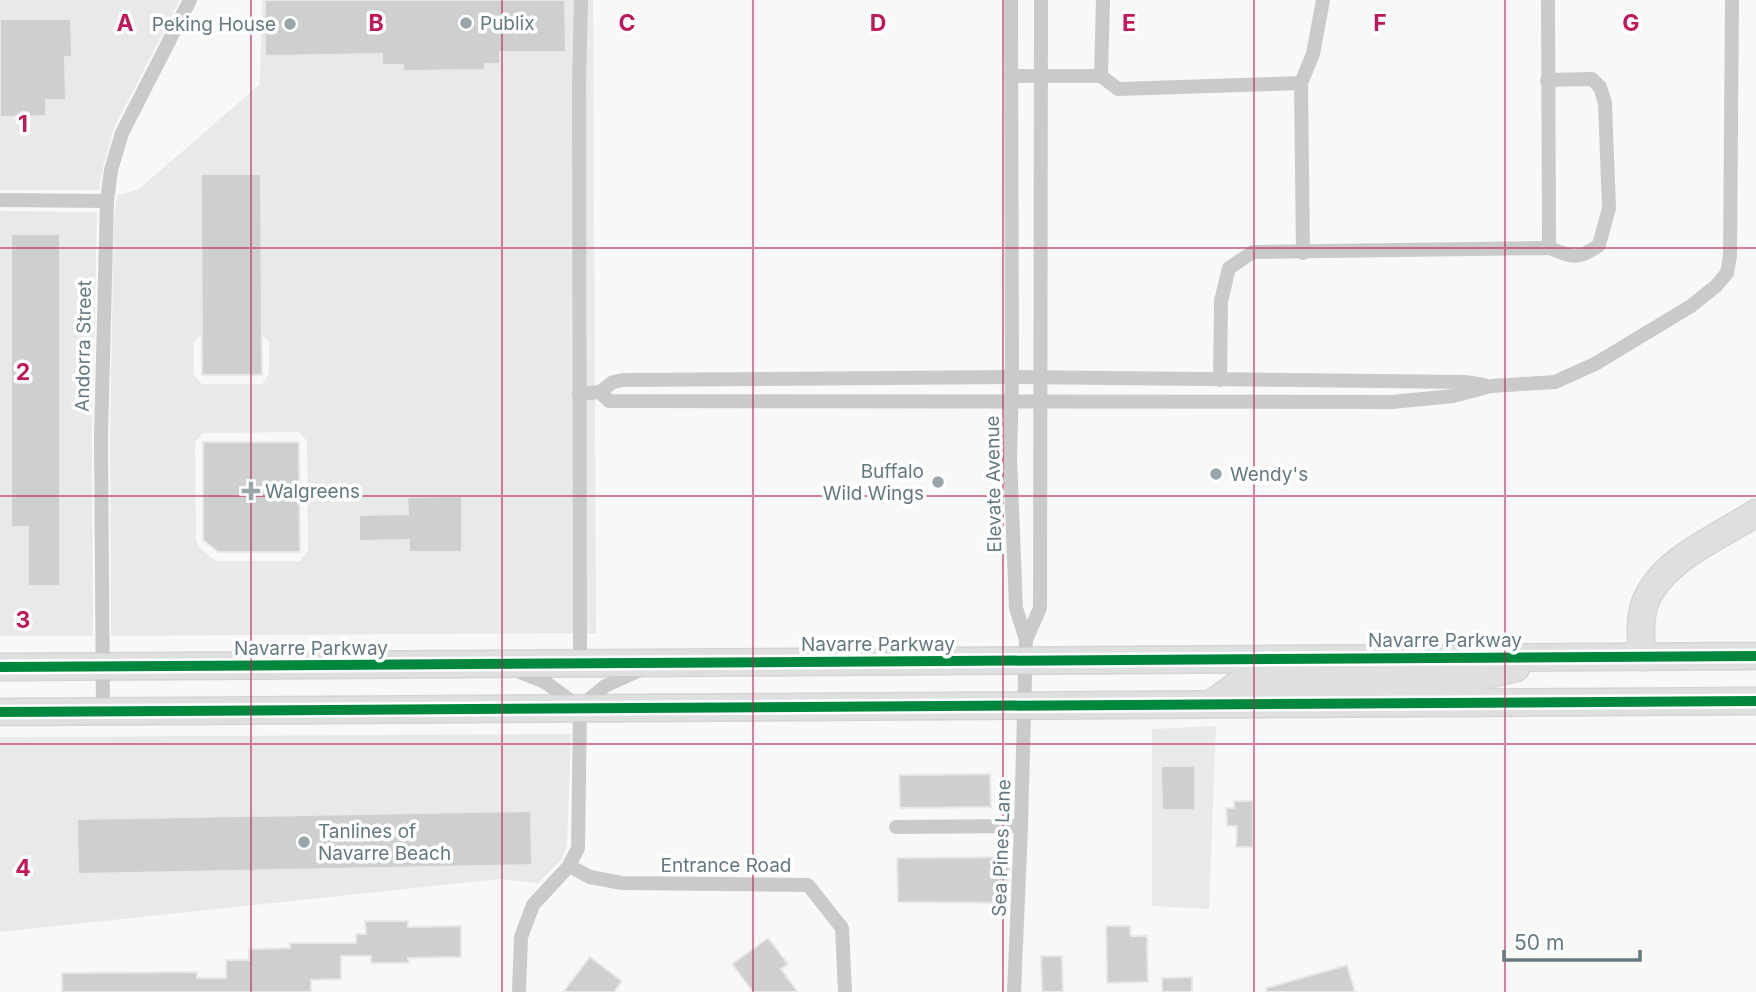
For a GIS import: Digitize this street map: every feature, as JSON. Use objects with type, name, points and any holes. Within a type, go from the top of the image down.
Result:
[{"type":"highway","points":[[1642,656],[1640,631],[1645,603],[1665,573],[1674,563],[1756,513]]},
{"type":"highway","name":"Navarre Parkway","points":[[0,667],[661,663],[1026,650],[1559,657],[1756,656]]},
{"type":"highway","points":[[1212,703],[1245,682],[1276,679],[1474,678],[1559,657]]},
{"type":"highway","points":[[0,712],[1756,701]]},
{"type":"street","name":"Andorra Street","points":[[103,711],[101,437],[107,201],[111,170],[122,133],[190,0]]},
{"type":"street","points":[[580,664],[581,0]]},
{"type":"street","name":"Elevate Avenue","points":[[1011,0],[1010,458],[1016,608],[1026,650]]},
{"type":"street","points":[[1024,705],[1026,650],[1040,608],[1041,0]]},
{"type":"street","points":[[1101,76],[1103,0]]},
{"type":"street","points":[[1303,253],[1301,83],[1313,54],[1322,14],[1322,0]]},
{"type":"street","points":[[1548,0],[1549,248]]},
{"type":"street","points":[[600,392],[609,401],[1392,402],[1453,396],[1491,386],[1555,382],[1595,364],[1691,306],[1716,286],[1727,273],[1730,246],[1732,0]]},
{"type":"street","points":[[1011,76],[1101,76],[1118,89],[1301,83]]},
{"type":"street","points":[[1220,380],[1221,301],[1229,268],[1253,252],[1549,248],[1574,258],[1599,246],[1609,208],[1605,103],[1600,88],[1592,79],[1547,80]]},
{"type":"street","points":[[0,200],[107,201]]},
{"type":"street","points":[[579,394],[600,392],[613,382],[623,380],[1012,377],[1465,382],[1491,386]]},
{"type":"street","points":[[519,992],[521,937],[533,905],[569,866],[578,848],[580,708],[605,686],[625,675],[661,663]]},
{"type":"street","points":[[500,664],[545,682],[580,708]]},
{"type":"street","name":"Sea Pines Lane","points":[[1014,992],[1024,705]]},
{"type":"street","points":[[896,827],[1021,826]]},
{"type":"street","name":"Entrance Road","points":[[569,866],[590,877],[622,883],[808,885],[842,928],[845,992]]},
{"type":"shaded area","points":[[0,0],[180,0],[114,128],[99,190],[0,190]]},
{"type":"shaded area","points":[[262,0],[273,0],[274,47],[282,57],[299,56],[307,47],[306,0],[593,0],[596,633],[111,636],[110,437],[114,220],[117,195],[138,190],[260,84]],"holes":[[[261,333],[269,342],[269,374],[262,384],[202,384],[194,375],[194,342],[202,334]],[[299,432],[307,441],[308,551],[300,561],[213,559],[199,547],[196,540],[195,442],[203,433]]]},
{"type":"shaded area","points":[[0,211],[97,212],[92,437],[93,636],[0,636]]},
{"type":"shaded area","points":[[1216,726],[1209,909],[1152,906],[1152,729]]},
{"type":"shaded area","points":[[571,734],[567,847],[561,860],[538,883],[499,879],[0,932],[0,737]]},
{"type":"building","points":[[265,0],[565,0],[566,52],[500,52],[500,64],[485,64],[485,70],[403,71],[403,65],[382,65],[382,54],[265,56]]},
{"type":"building","points":[[0,19],[71,19],[72,57],[65,57],[66,100],[46,100],[46,116],[0,117]]},
{"type":"building","points":[[201,174],[261,174],[262,375],[202,375]]},
{"type":"building","points":[[11,234],[60,234],[60,586],[28,586],[28,527],[11,527]]},
{"type":"building","name":"Walgreens","points":[[203,442],[299,442],[300,552],[218,552],[203,540]]},
{"type":"building","points":[[462,496],[462,552],[409,552],[409,540],[359,541],[359,515],[408,514],[407,497]]},
{"type":"building","points":[[1161,766],[1195,766],[1195,810],[1162,810]]},
{"type":"building","points":[[990,774],[991,807],[900,808],[899,775]]},
{"type":"building","points":[[1234,801],[1253,801],[1253,847],[1236,847],[1237,826],[1227,826],[1226,808],[1234,808]]},
{"type":"building","name":"Tanlines of Navarre Beach","points":[[531,811],[532,865],[78,874],[77,819]]},
{"type":"building","points":[[1010,857],[1008,903],[898,902],[897,858]]},
{"type":"building","points":[[365,921],[408,921],[408,927],[461,926],[461,957],[408,958],[409,963],[371,963],[371,956],[341,956],[341,979],[311,980],[311,992],[62,992],[62,973],[197,972],[197,978],[226,978],[226,960],[249,960],[249,949],[290,948],[290,943],[356,943],[356,934],[366,934]]},
{"type":"building","points":[[1106,926],[1130,926],[1131,936],[1147,936],[1148,982],[1107,983]]},
{"type":"building","points":[[768,938],[788,964],[781,969],[798,992],[753,992],[732,964]]},
{"type":"building","points":[[1041,956],[1062,956],[1063,992],[1042,992]]},
{"type":"building","points":[[590,957],[622,981],[614,992],[563,992]]},
{"type":"building","points":[[1347,965],[1355,992],[1266,992],[1266,988]]},
{"type":"building","points":[[1192,977],[1192,992],[1162,992],[1162,978]]},
{"type":"cycle path","points":[[0,667],[1756,656]]},
{"type":"cycle path","points":[[0,712],[1756,701]]},
{"type":"place","name":"Publix","points":[[466,23]]},
{"type":"place","name":"Peking House","points":[[290,24]]},
{"type":"place","name":"Wendy's","points":[[1216,474]]},
{"type":"place","name":"Buffalo Wild Wings","points":[[938,482]]},
{"type":"place","name":"Walgreens","points":[[251,491]]},
{"type":"place","name":"Tanlines of Navarre Beach","points":[[304,842]]}]
